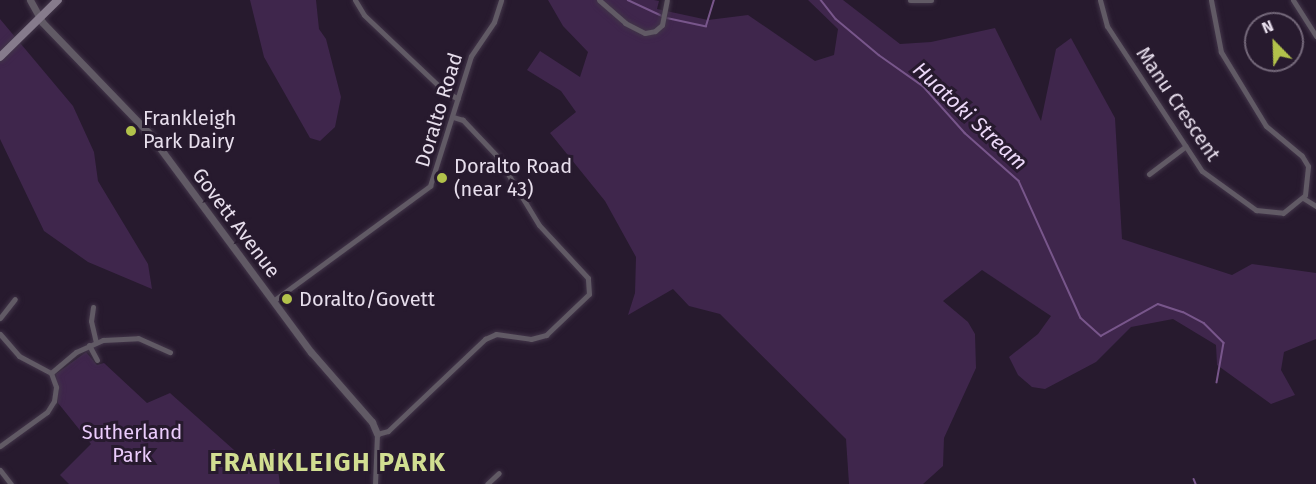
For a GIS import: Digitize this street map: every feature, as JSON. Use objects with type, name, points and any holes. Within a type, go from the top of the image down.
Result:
[{"type":"main road","points":[[0,57],[58,0]]},
{"type":"street","name":"Govett Avenue","points":[[30,0],[40,18],[141,123],[331,377],[369,417],[376,434]]},
{"type":"street","points":[[355,0],[364,15],[443,90],[458,99]]},
{"type":"street","name":"Doralto Road","points":[[273,301],[430,186],[475,46],[494,22],[501,0]]},
{"type":"street","points":[[599,0],[640,32],[651,32],[662,25],[667,2]]},
{"type":"street","points":[[910,0],[931,0]]},
{"type":"street","name":"Manu Crescent","points":[[1100,0],[1107,26],[1202,171],[1256,210],[1283,213],[1303,198]]},
{"type":"street","points":[[1210,0],[1221,52],[1266,126],[1306,160],[1310,175],[1303,198],[1316,206]]},
{"type":"street","points":[[1293,0],[1316,36]]},
{"type":"street","points":[[375,484],[376,434],[388,431],[485,339],[496,334],[531,339],[546,335],[589,294],[588,278],[538,225],[497,156],[463,120],[453,117]]},
{"type":"street","points":[[1149,174],[1186,146]]},
{"type":"street","points":[[0,318],[15,299]]},
{"type":"street","points":[[93,308],[91,321],[96,342]]},
{"type":"street","points":[[0,334],[19,356],[51,373],[56,394],[51,407],[0,446]]},
{"type":"street","points":[[51,373],[96,342],[138,338],[170,352]]},
{"type":"street","points":[[89,345],[97,360]]},
{"type":"street","points":[[0,470],[11,484]]},
{"type":"street","points":[[487,484],[500,473]]},
{"type":"green space","points":[[250,0],[316,0],[319,29],[326,39],[341,97],[335,127],[320,141],[310,138],[264,57]]},
{"type":"green space","points":[[548,0],[654,0],[659,1],[657,9],[708,20],[748,15],[815,61],[834,55],[838,29],[808,0],[843,0],[900,44],[931,42],[995,28],[1041,121],[1056,49],[1071,38],[1115,118],[1122,239],[1232,275],[1252,264],[1316,273],[1316,339],[1284,352],[1281,370],[1295,395],[1271,404],[1217,365],[1216,345],[1173,319],[1131,327],[1096,362],[1045,389],[1032,387],[1018,375],[1009,357],[1038,334],[1051,316],[982,270],[943,301],[968,322],[975,334],[976,368],[944,438],[943,466],[923,484],[849,484],[846,439],[720,314],[689,306],[673,289],[628,315],[635,293],[636,257],[605,201],[550,133],[576,112],[561,91],[527,70],[540,51],[580,77],[588,52],[563,26]]},
{"type":"green space","points":[[0,19],[73,106],[94,152],[98,181],[148,264],[152,289],[88,262],[44,231],[0,139]]},
{"type":"green space","name":"Sutherland Park","points":[[86,352],[97,365],[104,363],[147,403],[170,393],[243,458],[275,449],[280,484],[69,484],[60,475],[91,444],[58,403],[56,374]]},
{"type":"waterway","name":"Huatoki Stream","points":[[628,0],[662,16]]},
{"type":"waterway","name":"Huatoki Stream","points":[[667,18],[706,26],[714,0]]},
{"type":"waterway","name":"Huatoki Stream","points":[[821,0],[836,19],[879,55],[923,86],[965,133],[1019,181],[1081,318],[1101,336],[1158,304],[1183,312],[1204,323],[1224,343],[1217,382]]},
{"type":"waterway","points":[[1194,479],[1196,484]]},
{"type":"place","name":"Frankleigh Park Dairy","points":[[131,131]]},
{"type":"place","name":"Doralto Road (near 43)","points":[[442,178]]},
{"type":"place","name":"Doralto/Govett","points":[[287,299]]},
{"type":"district","name":"FRANKLEIGH PARK","points":[[328,463]]}]
